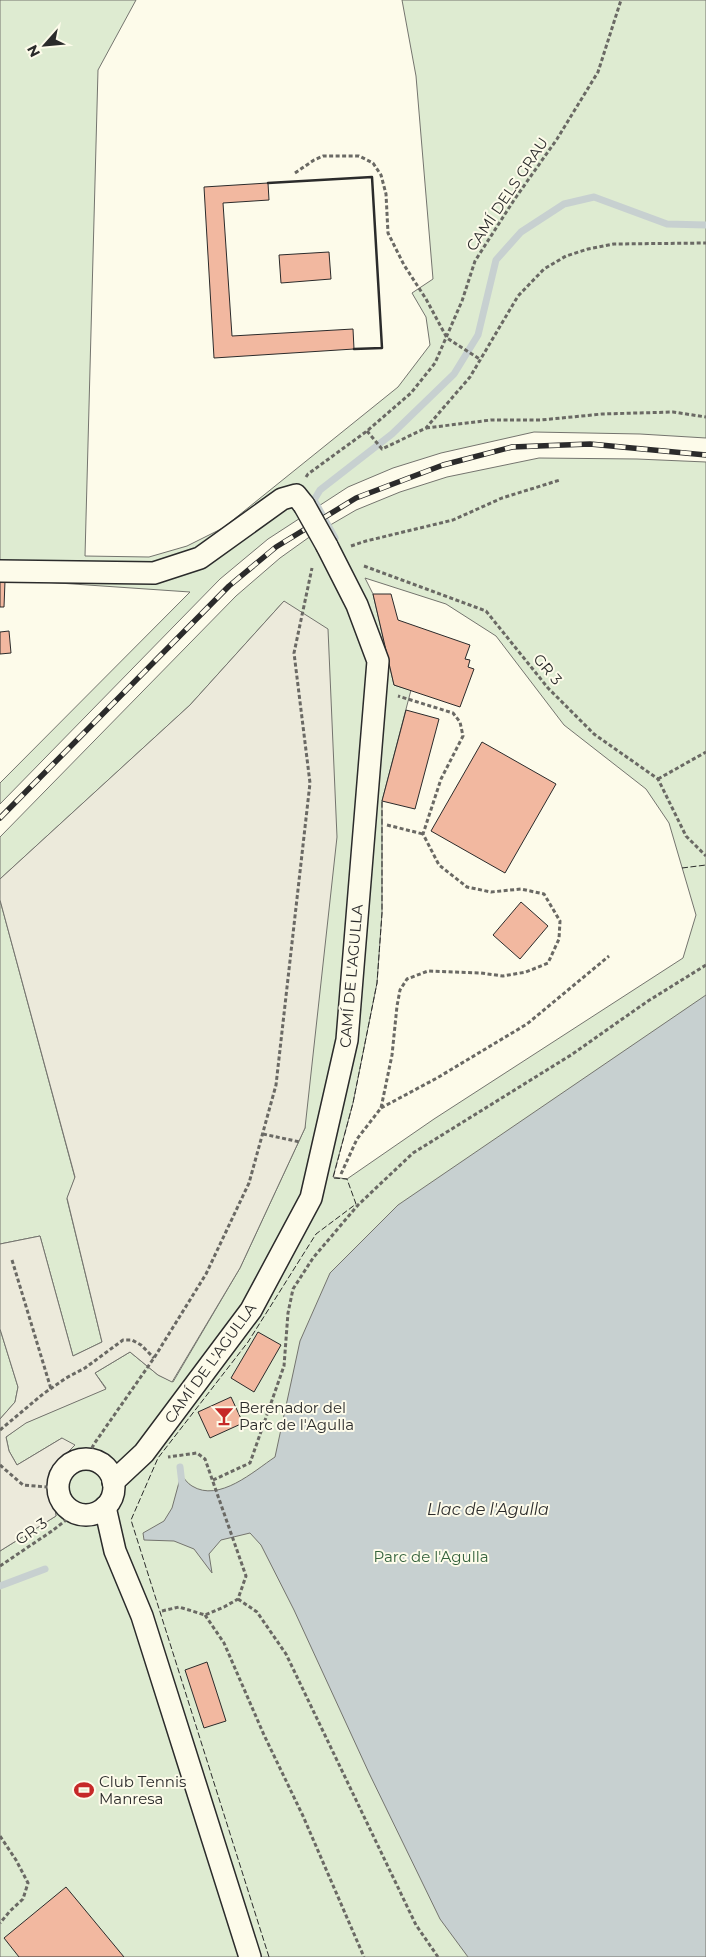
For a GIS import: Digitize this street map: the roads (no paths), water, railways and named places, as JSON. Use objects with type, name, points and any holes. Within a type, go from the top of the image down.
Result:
[{"type":"street","name":"CAMÍ DE L'AGULLA","points":[[0,571],[154,573],[200,558],[282,499],[300,500],[329,550],[357,605],[378,661],[347,1040],[311,1198],[251,1310],[154,1455],[101,1469]]},
{"type":"street","points":[[89,1512],[112,1495],[101,1469],[77,1461],[66,1468],[60,1475],[58,1488],[62,1502],[89,1512],[115,1551],[142,1616],[250,1957]]},
{"type":"water","name":"Llac de l'Agulla","points":[[706,995],[706,1957],[468,1957],[440,1919],[369,1773],[294,1610],[261,1545],[250,1533],[221,1540],[209,1554],[212,1573],[194,1549],[174,1541],[144,1540],[143,1533],[164,1521],[172,1508],[181,1475],[192,1486],[202,1490],[213,1491],[225,1488],[247,1477],[275,1457],[300,1341],[330,1273],[398,1205]]},
{"type":"waterway","points":[[335,538],[314,500],[320,490],[392,434],[454,374],[478,335],[496,260],[521,232],[564,204],[594,197],[667,224],[706,225]]},
{"type":"waterway","points":[[180,1467],[182,1484]]},
{"type":"waterway","points":[[0,1586],[45,1569]]},
{"type":"railway","points":[[0,818],[229,586],[276,547],[356,498],[443,465],[512,447],[590,444],[706,455]]},
{"type":"place","name":"Berenador del Parc de l'Agulla","points":[[224,1416]]},
{"type":"place","name":"Club Tennis Manresa","points":[[84,1790]]},
{"type":"park label","name":"Parc de l'Agulla","points":[[431,1556]]}]
